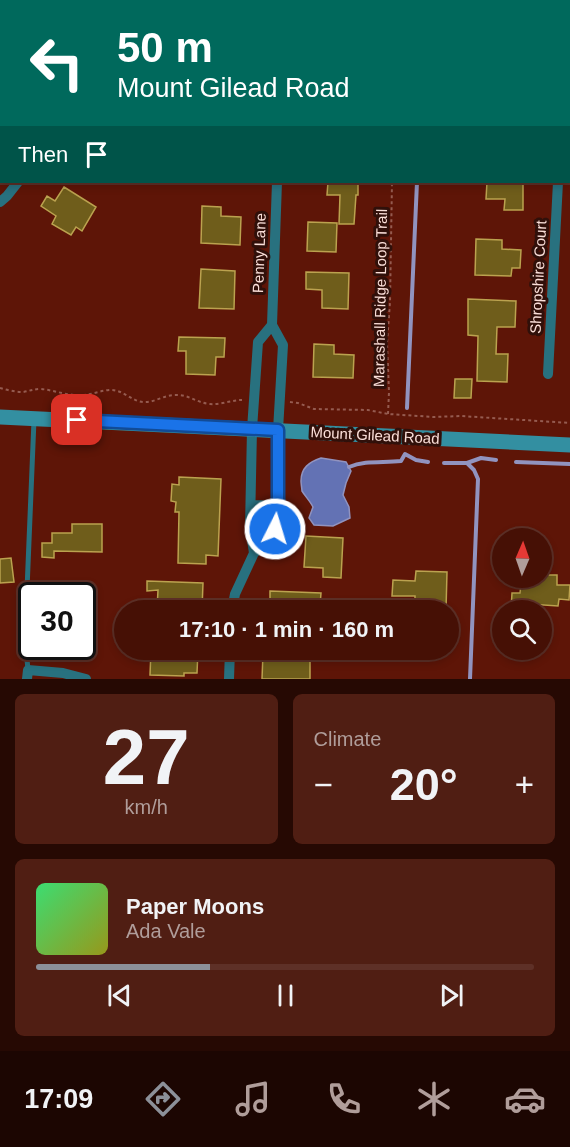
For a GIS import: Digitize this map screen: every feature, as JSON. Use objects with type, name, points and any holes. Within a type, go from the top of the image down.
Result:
[{"type":"street","points":[[0,202],[17,183]]},
{"type":"street","name":"Penny Lane","points":[[234,600],[254,554],[269,543],[275,529],[278,506],[278,430],[283,345],[272,325],[277,183]]},
{"type":"street","name":"Shropshire Court","points":[[548,374],[558,183]]},
{"type":"street","name":"Penny Lane","points":[[254,554],[250,527],[252,429],[258,342],[272,325]]},
{"type":"street","name":"Mount Gilead Road","points":[[0,417],[570,445]]},
{"type":"street","points":[[251,505],[278,506]]},
{"type":"street","points":[[229,679],[230,660]]},
{"type":"street","points":[[28,674],[63,673],[86,679]]},
{"type":"lane","points":[[28,674],[25,638],[34,418]]},
{"type":"path","name":"Marashall Ridge Loop Trail","points":[[388,414],[387,343],[392,183]]},
{"type":"water","points":[[321,458],[346,462],[351,471],[343,495],[349,507],[350,518],[333,526],[314,525],[309,518],[313,507],[302,491],[301,476],[304,469],[313,461]]},
{"type":"building","points":[[328,183],[358,183],[354,224],[339,224],[340,195],[327,195]]},
{"type":"building","points":[[487,183],[523,183],[523,210],[504,210],[505,199],[486,199]]},
{"type":"building","points":[[64,187],[96,207],[82,231],[76,227],[71,235],[52,224],[56,216],[41,206],[47,196],[55,201]]},
{"type":"building","points":[[202,206],[221,207],[221,216],[241,217],[240,245],[201,243]]},
{"type":"building","points":[[308,222],[337,223],[336,252],[307,251]]},
{"type":"building","points":[[476,239],[502,240],[502,249],[521,250],[520,268],[512,268],[511,276],[475,275]]},
{"type":"building","points":[[201,269],[235,271],[234,309],[199,308]]},
{"type":"building","points":[[306,272],[349,273],[348,309],[322,308],[322,290],[306,289]]},
{"type":"building","points":[[468,299],[516,301],[515,327],[497,327],[496,354],[508,354],[507,382],[477,381],[478,336],[468,335]]},
{"type":"building","points":[[179,337],[225,338],[224,357],[216,357],[215,375],[186,374],[186,351],[178,351]]},
{"type":"building","points":[[314,344],[334,345],[334,354],[354,355],[353,378],[313,377]]},
{"type":"building","points":[[455,379],[472,379],[471,398],[454,398]]},
{"type":"building","points":[[179,477],[221,479],[218,556],[206,555],[206,564],[178,563],[179,512],[175,512],[176,502],[171,501],[172,484],[179,485]]},
{"type":"building","points":[[72,524],[102,524],[102,552],[54,551],[54,558],[42,557],[42,543],[52,543],[52,533],[72,533]]},
{"type":"building","points":[[306,536],[343,538],[341,578],[323,577],[323,568],[304,567]]},
{"type":"building","points":[[11,558],[14,582],[0,583],[0,559]]},
{"type":"building","points":[[416,571],[447,572],[446,600],[415,600],[415,596],[392,596],[393,580],[415,581]]},
{"type":"building","points":[[552,575],[557,575],[557,585],[570,585],[569,600],[559,599],[558,606],[552,606],[552,600],[512,600],[512,593],[520,593],[521,588],[552,588]]},
{"type":"building","points":[[147,581],[203,583],[202,600],[158,600],[158,590],[147,591]]},
{"type":"building","points":[[270,591],[321,593],[320,600],[270,600]]},
{"type":"building","points":[[151,660],[198,660],[197,673],[184,673],[184,676],[150,675]]},
{"type":"building","points":[[263,660],[310,660],[310,679],[262,679]]},
{"type":"waterway","points":[[407,408],[417,183]]},
{"type":"waterway","points":[[349,467],[401,461],[405,454],[416,460],[428,462]]},
{"type":"waterway","points":[[444,463],[467,463],[481,458],[496,460]]},
{"type":"waterway","points":[[516,462],[570,464]]},
{"type":"waterway","points":[[467,463],[474,470],[478,479],[470,679]]},
{"type":"route","points":[[77,420],[278,430],[278,516],[275,529]]}]
